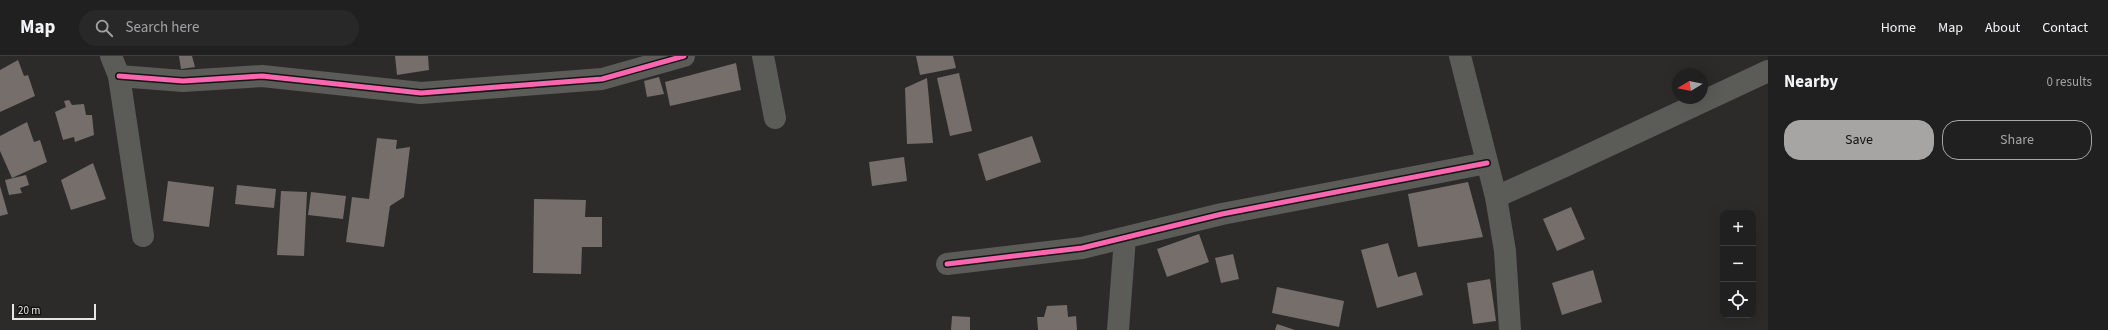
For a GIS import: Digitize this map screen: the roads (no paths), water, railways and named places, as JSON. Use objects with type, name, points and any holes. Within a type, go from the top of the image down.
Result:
[{"type":"street","points":[[110,56],[119,76],[142,236]]},
{"type":"street","points":[[119,76],[183,81],[262,76],[421,93],[602,79],[684,56]]},
{"type":"street","points":[[763,56],[775,118]]},
{"type":"street","points":[[1460,56],[1496,197],[1505,251],[1510,330]]},
{"type":"street","points":[[1496,197],[1768,71]]},
{"type":"street","points":[[947,264],[1082,248],[1222,214],[1487,163]]},
{"type":"street","points":[[1118,330],[1125,238]]}]
